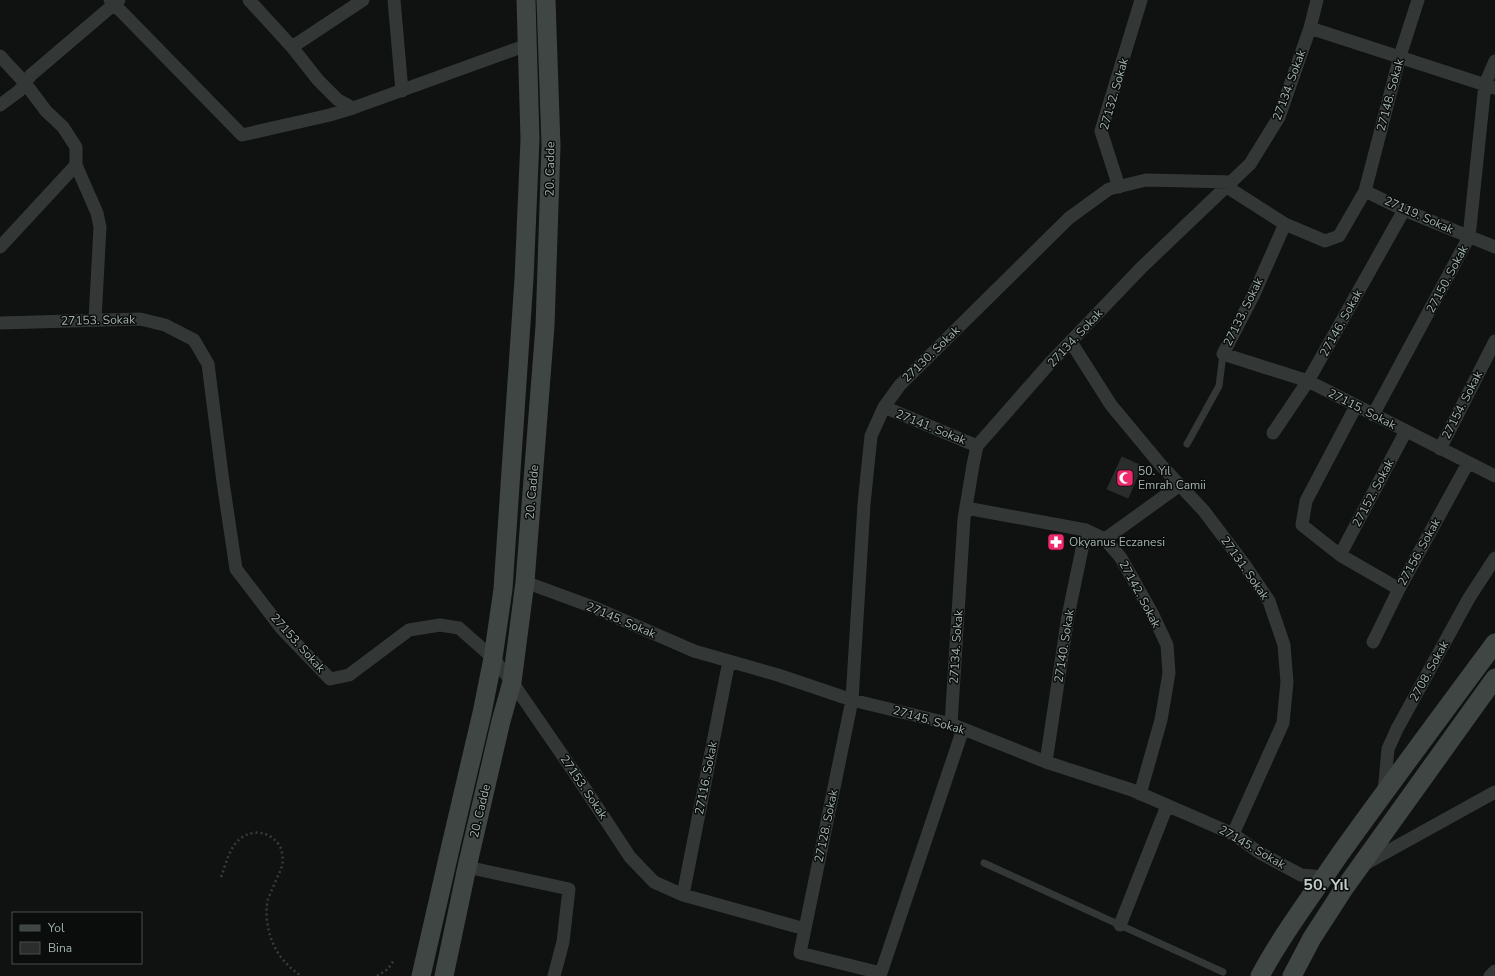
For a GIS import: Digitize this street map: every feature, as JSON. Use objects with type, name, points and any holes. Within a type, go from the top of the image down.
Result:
[{"type":"main road","points":[[421,976],[482,713],[493,658],[503,589],[524,279],[530,139],[526,0]]},
{"type":"main road","name":"20. Cadde","points":[[444,976],[467,867],[501,721],[512,682],[525,582],[546,318],[551,146],[546,0]]},
{"type":"main road","points":[[1260,976],[1291,925],[1324,877],[1384,792],[1495,643]]},
{"type":"main road","points":[[1292,976],[1312,938],[1358,868],[1495,678]]},
{"type":"street","points":[[249,0],[292,47],[318,80],[338,100],[353,108]]},
{"type":"street","points":[[292,47],[363,0]]},
{"type":"street","points":[[394,0],[402,91]]},
{"type":"street","name":"27132. Sokak","points":[[1119,187],[1101,131],[1141,0]]},
{"type":"street","name":"27134. Sokak","points":[[885,974],[957,727],[964,519],[973,465],[978,446],[1071,342],[1142,267],[1250,164],[1279,117],[1310,28],[1317,0]]},
{"type":"street","name":"27148. Sokak","points":[[1229,184],[1285,224],[1325,241],[1339,236],[1365,191],[1400,56],[1418,0]]},
{"type":"street","points":[[0,105],[19,91],[31,75],[114,2],[242,135],[330,115],[353,108],[527,45]]},
{"type":"street","points":[[1310,28],[1490,86]]},
{"type":"street","points":[[0,56],[46,111],[63,126],[76,147],[76,165],[97,213],[100,227],[95,320]]},
{"type":"street","name":"27150. Sokak","points":[[1373,415],[1469,237],[1490,86],[1495,61]]},
{"type":"street","points":[[0,247],[76,165]]},
{"type":"street","name":"27130. Sokak","points":[[852,700],[864,504],[871,436],[884,407],[900,385],[1070,218],[1109,189],[1146,180],[1229,184]]},
{"type":"street","name":"27119. Sokak","points":[[1365,191],[1404,210],[1495,247]]},
{"type":"street","name":"27146. Sokak","points":[[1273,433],[1308,381],[1404,210]]},
{"type":"street","name":"27133. Sokak","points":[[1223,354],[1254,294],[1285,224]]},
{"type":"street","name":"27153. Sokak","points":[[0,323],[140,318],[165,325],[194,340],[208,364],[236,569],[282,629],[330,679],[348,675],[409,630],[440,624],[459,628],[493,658],[512,682],[630,857],[654,882],[683,895],[805,929]]},
{"type":"street","name":"27154. Sokak","points":[[1440,449],[1495,341]]},
{"type":"street","name":"27131. Sokak","points":[[1071,342],[1111,405],[1160,464],[1204,511],[1244,564],[1269,601],[1284,645],[1287,682],[1283,723],[1233,834]]},
{"type":"street","name":"27115. Sokak","points":[[1223,354],[1308,381],[1495,476]]},
{"type":"street","points":[[1356,406],[1306,501],[1302,525],[1340,555],[1399,589]]},
{"type":"street","name":"27141. Sokak","points":[[884,407],[978,446]]},
{"type":"street","name":"27152. Sokak","points":[[1340,555],[1406,431]]},
{"type":"street","name":"27156. Sokak","points":[[1373,642],[1399,589],[1468,463]]},
{"type":"street","points":[[1105,539],[1180,485]]},
{"type":"street","name":"27142. Sokak","points":[[966,508],[1086,530],[1105,539],[1122,558],[1153,615],[1167,645],[1170,674],[1161,720],[1140,794]]},
{"type":"street","name":"27140. Sokak","points":[[1046,762],[1068,616],[1086,530]]},
{"type":"street","name":"2708. Sokak","points":[[1384,792],[1388,749],[1397,729],[1469,598],[1495,558]]},
{"type":"street","name":"27145. Sokak","points":[[525,582],[592,607],[694,651],[778,675],[852,700],[957,727],[1046,762],[1132,790],[1233,834],[1260,852],[1302,875],[1324,877]]},
{"type":"street","name":"27116. Sokak","points":[[683,895],[728,661]]},
{"type":"street","name":"27128. Sokak","points":[[852,700],[800,953],[885,974]]},
{"type":"street","points":[[1358,868],[1495,792]]},
{"type":"street","points":[[1120,925],[1167,806]]},
{"type":"street","points":[[467,867],[570,889],[563,942],[554,976]]},
{"type":"street","points":[[1490,976],[1495,971]]},
{"type":"lane","name":"27133. Sokak","points":[[1187,444],[1219,386],[1223,354]]},
{"type":"lane","points":[[984,863],[1223,972]]},
{"type":"path","points":[[221,877],[234,844],[240,838],[248,834],[261,833],[272,838],[278,844],[282,852],[282,868],[268,900],[267,923],[273,945],[286,964],[301,976]]},
{"type":"path","points":[[377,976],[388,969],[394,960]]},
{"type":"building","name":"50. Yıl Emrah Camii","points":[[1122,457],[1142,466],[1128,498],[1107,489]]},
{"type":"place","name":"50. Yıl Emrah Camii","points":[[1125,478]]},
{"type":"place","name":"Okyanus Eczanesi","points":[[1056,542]]},
{"type":"district","name":"50. Yıl","points":[[1326,885]]}]
